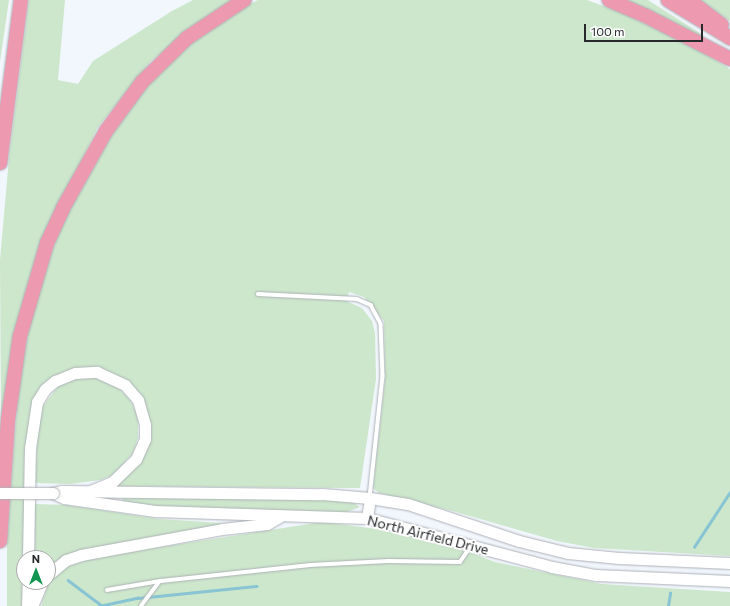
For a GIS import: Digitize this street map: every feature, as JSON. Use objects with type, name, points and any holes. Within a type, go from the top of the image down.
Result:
[{"type":"highway","points":[[0,163],[21,0]]},
{"type":"highway","points":[[0,541],[8,420],[16,356],[27,305],[47,243],[63,208],[106,131],[160,62],[211,20],[244,0]]},
{"type":"highway","points":[[609,0],[646,16],[730,59]]},
{"type":"highway","points":[[668,0],[730,38]]},
{"type":"highway","points":[[689,0],[730,31]]},
{"type":"main road","points":[[28,550],[30,448],[37,402],[45,389],[68,374],[97,372],[125,385],[138,400],[142,409],[146,432],[136,459],[125,472],[112,482],[88,492]]},
{"type":"main road","name":"North Airfield Drive","points":[[0,493],[53,493],[62,491],[322,494],[370,498],[408,504],[519,541],[568,553],[619,558],[730,563]]},
{"type":"main road","name":"North Airfield Drive","points":[[53,493],[64,498],[155,512],[279,516],[319,515],[367,518],[552,568],[596,575],[730,581]]},
{"type":"main road","points":[[367,518],[370,498]]},
{"type":"main road","points":[[56,568],[66,560],[81,555],[222,529],[267,524],[279,516]]},
{"type":"main road","points":[[27,606],[28,590]]},
{"type":"main road","points":[[32,606],[39,590]]},
{"type":"lane","points":[[258,294],[357,299],[371,305],[381,324],[383,376],[370,498]]},
{"type":"lane","points":[[107,590],[161,581],[310,565],[388,561],[460,562],[470,545]]},
{"type":"lane","points":[[142,604],[150,592],[161,581]]},
{"type":"green space","points":[[0,0],[9,0],[0,62]]},
{"type":"green space","points":[[29,0],[65,0],[58,80],[78,84],[93,61],[172,11],[193,0],[237,0],[207,17],[151,61],[98,127],[40,242],[17,325],[3,421],[1,421],[0,260],[9,158]]},
{"type":"green space","points":[[258,0],[587,0],[620,12],[695,48],[730,69],[730,556],[594,548],[557,541],[456,512],[379,493],[373,488],[385,380],[384,321],[364,297],[349,292],[346,301],[362,308],[372,321],[375,333],[376,379],[360,488],[117,486],[116,482],[144,448],[139,396],[85,368],[33,401],[27,441],[24,550],[16,550],[16,590],[22,590],[22,606],[7,606],[7,545],[19,382],[35,299],[62,224],[120,121],[144,86],[214,23]]},
{"type":"green space","points":[[623,0],[648,0],[703,35],[701,38]]},
{"type":"green space","points":[[701,0],[730,0],[730,21]]},
{"type":"green space","points":[[88,376],[117,386],[130,400],[138,416],[138,438],[133,453],[113,475],[100,480],[70,484],[35,483],[39,412],[58,386],[70,379]]},
{"type":"green space","points":[[123,497],[328,499],[349,500],[360,507],[347,512],[174,509],[122,501]]},
{"type":"green space","points":[[35,504],[67,505],[159,519],[221,523],[221,527],[66,555],[56,562],[56,550],[35,550]]},
{"type":"green space","points":[[322,522],[377,529],[459,548],[495,562],[602,584],[730,592],[730,606],[41,606],[46,590],[56,590],[56,576],[66,567],[97,557]]},
{"type":"waterway","points":[[694,547],[730,492]]},
{"type":"waterway","points":[[68,580],[101,605]]},
{"type":"waterway","points":[[99,606],[138,598],[256,586]]},
{"type":"waterway","points":[[668,606],[670,593]]}]
